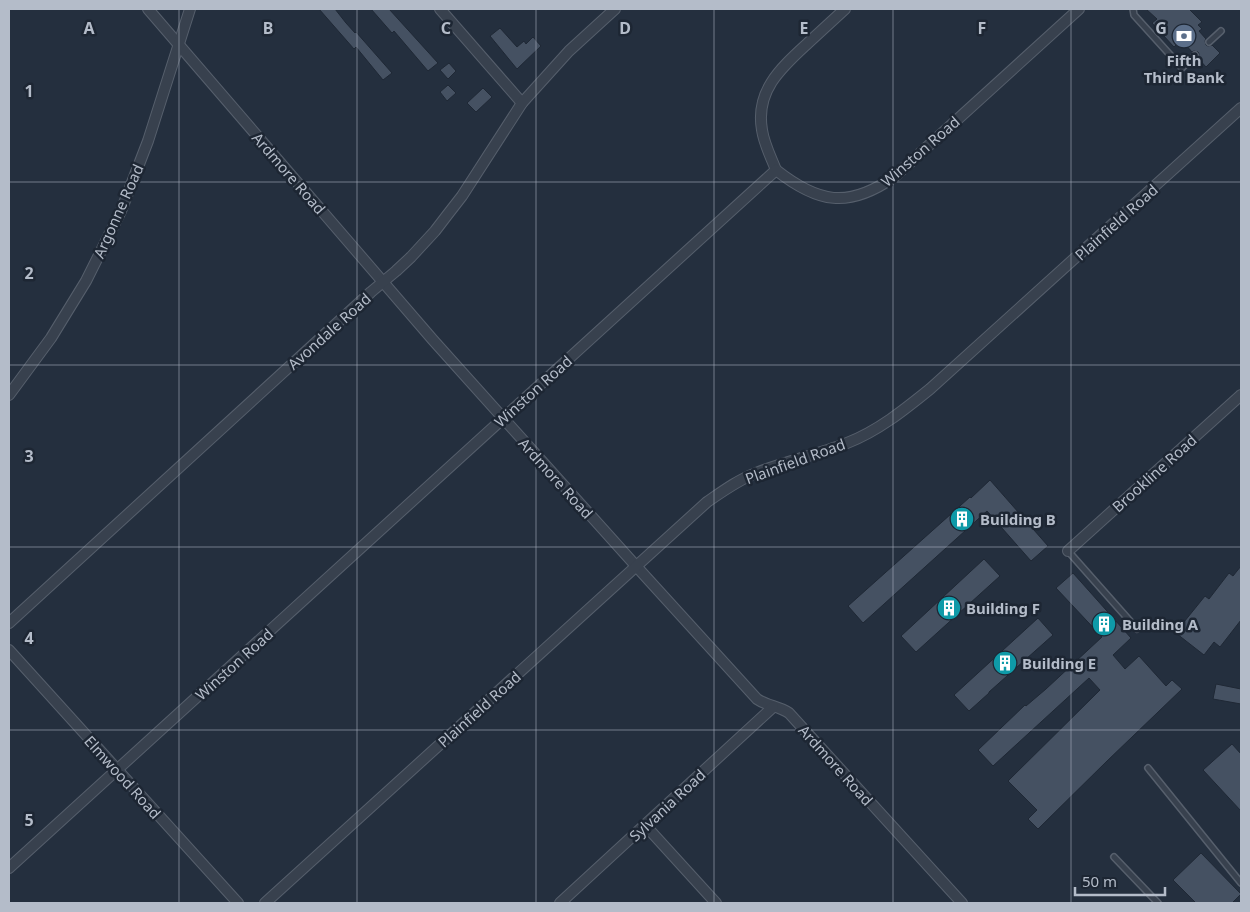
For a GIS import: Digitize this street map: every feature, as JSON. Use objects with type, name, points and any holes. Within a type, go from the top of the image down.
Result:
[{"type":"street","name":"Ardmore Road","points":[[148,9],[502,419],[757,699],[773,707],[782,708],[789,713],[962,903]]},
{"type":"street","name":"Argonne Road","points":[[9,395],[51,338],[86,281],[121,211],[148,141],[190,9]]},
{"type":"street","points":[[440,9],[522,103]]},
{"type":"street","name":"Avondale Road","points":[[9,623],[411,257],[435,231],[462,196],[522,103],[569,51],[615,9]]},
{"type":"street","points":[[776,170],[762,130],[763,101],[767,90],[777,73],[788,61],[846,9]]},
{"type":"street","name":"Winston Road","points":[[9,868],[776,170],[789,181],[805,190],[827,197],[854,197],[874,189],[894,177],[1079,9]]},
{"type":"street","name":"Plainfield Road","points":[[265,903],[707,502],[729,486],[756,473],[847,443],[889,421],[930,389],[1241,108]]},
{"type":"street","name":"Brookline Road","points":[[1068,551],[1241,394]]},
{"type":"street","name":"Elmwood Road","points":[[9,650],[238,903]]},
{"type":"street","name":"Sylvania Road","points":[[560,903],[773,707]]},
{"type":"street","points":[[645,825],[716,903]]},
{"type":"lane","points":[[1133,9],[1134,15],[1182,68],[1195,55]]},
{"type":"lane","points":[[1209,42],[1221,30]]},
{"type":"lane","points":[[1068,551],[1137,629]]},
{"type":"lane","points":[[1148,768],[1241,883]]},
{"type":"lane","points":[[1114,857],[1158,903]]},
{"type":"building","points":[[319,9],[335,9],[392,73],[383,80],[356,47],[354,49]]},
{"type":"building","points":[[371,9],[389,9],[438,63],[428,71],[394,31],[392,33]]},
{"type":"building","name":"Fifth Third Bank","points":[[1146,9],[1189,9],[1202,22],[1198,25],[1202,29],[1199,31],[1206,39],[1206,45],[1212,45],[1220,53],[1206,67],[1198,58],[1198,52],[1192,52],[1185,44],[1183,46],[1179,42],[1174,47],[1152,23],[1157,19]]},
{"type":"building","points":[[500,28],[517,47],[524,41],[526,44],[533,37],[541,46],[517,69],[490,36]]},
{"type":"building","points":[[449,63],[456,71],[448,79],[440,70]]},
{"type":"building","points":[[448,85],[456,93],[447,101],[440,92]]},
{"type":"building","points":[[483,88],[492,97],[476,112],[467,103]]},
{"type":"building","points":[[990,480],[1048,546],[1031,561],[987,511],[863,623],[848,606]]},
{"type":"building","name":"Building F","points":[[984,559],[1000,576],[916,652],[901,636]]},
{"type":"building","points":[[1241,566],[1241,620],[1220,647],[1214,642],[1204,655],[1172,630],[1181,619],[1184,622],[1205,596],[1209,599],[1229,573],[1233,576]]},
{"type":"building","points":[[1073,573],[1131,638],[1113,655],[1125,669],[1139,656],[1166,686],[1172,680],[1182,689],[1038,829],[1028,819],[1037,810],[1008,781],[1100,690],[1089,678],[993,766],[978,750],[1025,705],[1046,689],[1102,637],[1056,588]]},
{"type":"building","name":"Building E","points":[[1038,618],[1053,635],[969,711],[954,695]]},
{"type":"building","points":[[1216,684],[1241,689],[1241,704],[1213,699]]},
{"type":"building","points":[[1232,744],[1241,754],[1241,811],[1203,770]]},
{"type":"building","points":[[1201,853],[1241,894],[1232,903],[1196,903],[1173,880]]},
{"type":"place","name":"Fifth Third Bank","points":[[1184,36]]},
{"type":"place","name":"Building B","points":[[962,519]]},
{"type":"place","name":"Building F","points":[[949,608]]},
{"type":"place","name":"Building A","points":[[1104,624]]},
{"type":"place","name":"Building E","points":[[1005,663]]}]
